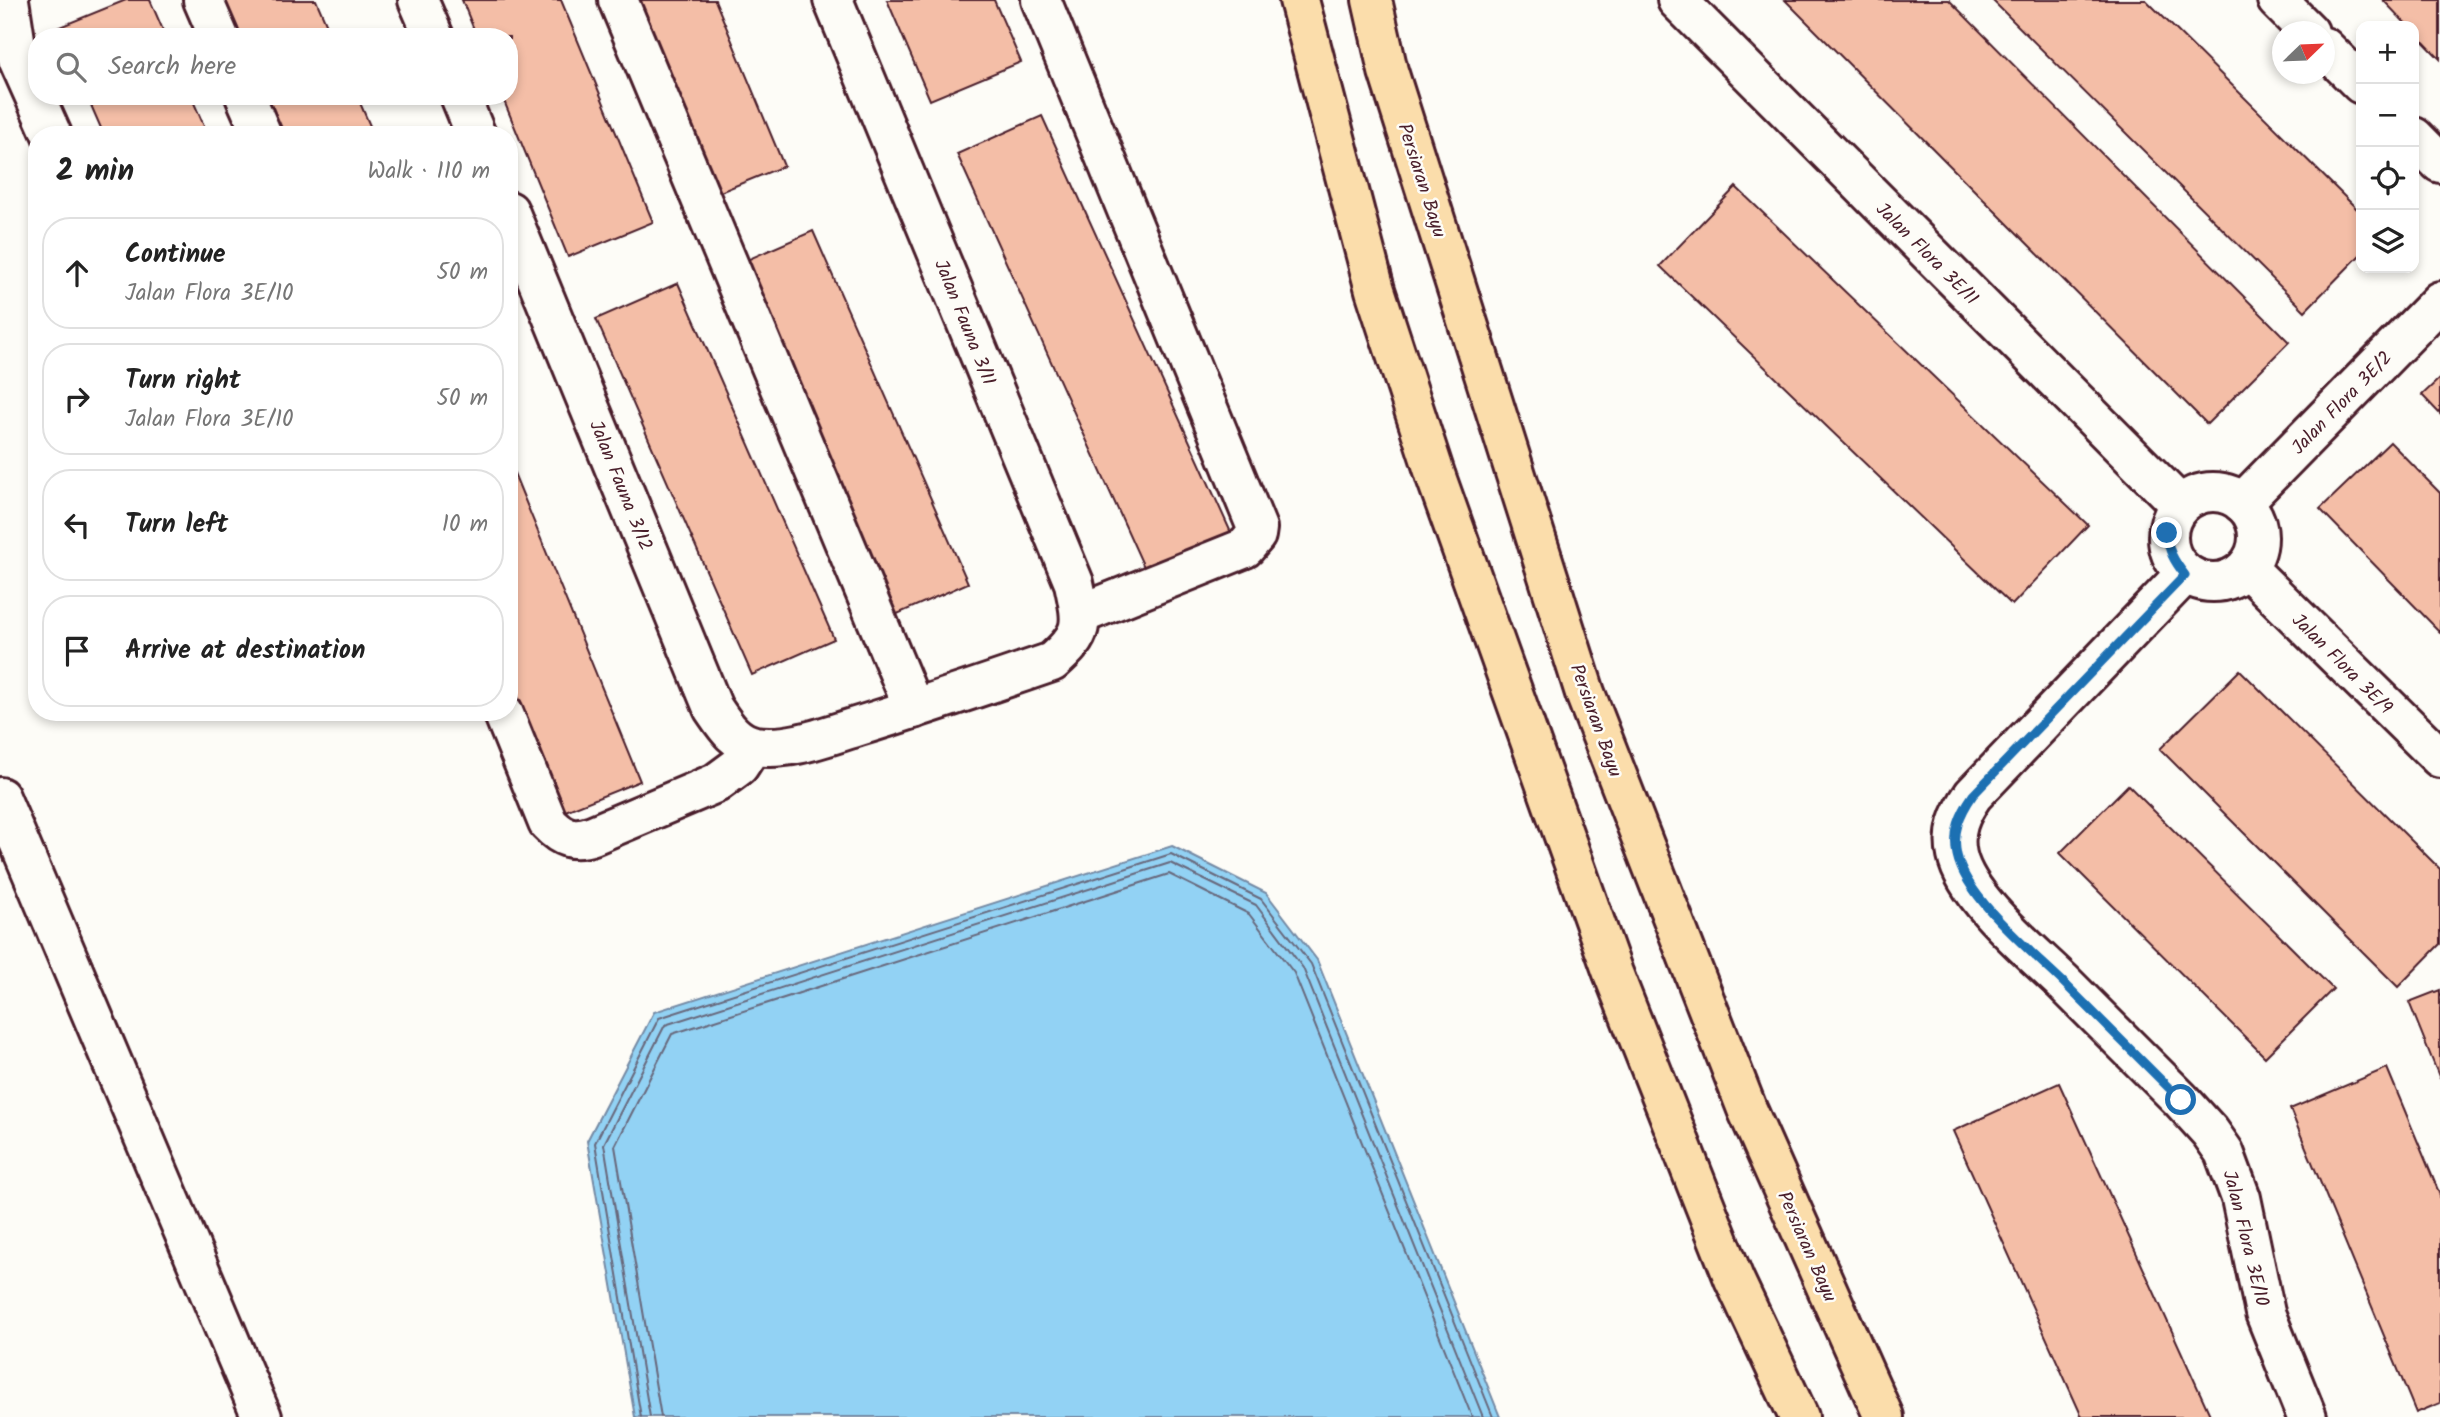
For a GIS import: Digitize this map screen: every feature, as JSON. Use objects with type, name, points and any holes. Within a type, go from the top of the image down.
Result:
[{"type":"main road","points":[[1299,0],[1375,290],[1440,490],[1613,972],[1734,1279],[1799,1417]]},
{"type":"main road","name":"Persiaran Bayu","points":[[1372,0],[1388,71],[1585,693],[1747,1109],[1884,1417]]},
{"type":"street","points":[[9,0],[18,59],[28,81]]},
{"type":"street","points":[[203,0],[215,28]]},
{"type":"street","points":[[418,0],[430,28]]},
{"type":"street","points":[[618,0],[914,709]]},
{"type":"street","name":"Jalan Fauna 3/11","points":[[833,0],[1074,583],[1075,630]]},
{"type":"street","points":[[507,721],[548,823],[557,833],[567,838],[580,839],[716,783],[739,766],[752,746],[776,747],[804,742],[914,709],[1052,662],[1075,630],[1245,548],[1256,535],[1257,528],[1041,0]]},
{"type":"street","name":"Jalan Flora 3E/11","points":[[1677,0],[2180,505]]},
{"type":"street","points":[[2277,0],[2298,21]]},
{"type":"street","points":[[2335,57],[2356,79]]},
{"type":"street","points":[[39,105],[48,126]]},
{"type":"street","points":[[249,105],[258,126]]},
{"type":"street","points":[[464,105],[472,126]]},
{"type":"street","points":[[2419,142],[2440,163]]},
{"type":"street","name":"Jalan Fauna 3/12","points":[[518,254],[523,278],[712,708],[731,734],[752,746]]},
{"type":"street","name":"Jalan Flora 3E/2","points":[[2242,503],[2440,301]]},
{"type":"street","points":[[2204,492],[2218,492],[2242,503],[2252,514],[2257,528],[2258,542],[2247,568],[2237,577],[2211,583],[2185,575],[2168,549],[2167,533],[2171,518],[2180,505],[2204,492]]},
{"type":"street","name":"Jalan Flora 3E/9","points":[[2247,568],[2440,758]]},
{"type":"street","name":"Jalan Flora 3E/10","points":[[2185,575],[1973,795],[1959,814],[1957,855],[1965,877],[1993,914],[2181,1100],[2224,1152],[2241,1198],[2265,1313],[2307,1417]]},
{"type":"street","points":[[0,797],[262,1417]]},
{"type":"water","points":[[1172,846],[1266,893],[1317,960],[1500,1417],[635,1417],[587,1141],[654,1012]]},
{"type":"building","points":[[126,0],[150,0],[162,28],[57,28]]},
{"type":"building","points":[[203,0],[316,0],[328,28],[215,28]]},
{"type":"building","points":[[462,0],[561,0],[653,222],[568,257],[518,135],[518,126],[514,126],[506,105],[518,105],[518,28],[473,28]]},
{"type":"building","points":[[620,0],[715,0],[784,166],[703,199]]},
{"type":"building","points":[[887,0],[994,0],[1021,62],[930,100]]},
{"type":"building","points":[[1785,0],[1949,0],[2289,342],[2207,424]]},
{"type":"building","points":[[1992,0],[2146,0],[2356,208],[2356,259],[2305,311]]},
{"type":"building","points":[[2383,0],[2440,0],[2440,59],[2419,37],[2419,21],[2403,21]]},
{"type":"building","points":[[91,105],[195,105],[204,126],[100,126]]},
{"type":"building","points":[[250,105],[361,105],[370,126],[259,126]]},
{"type":"building","points":[[1042,116],[1233,537],[1148,576],[957,154]]},
{"type":"building","points":[[1736,187],[2088,525],[2012,605],[1660,266]]},
{"type":"building","points":[[813,231],[968,583],[886,619],[731,267]]},
{"type":"building","points":[[678,283],[834,639],[752,675],[596,319]]},
{"type":"building","points":[[2440,378],[2440,414],[2422,395]]},
{"type":"building","points":[[2390,442],[2440,493],[2440,632],[2320,509]]},
{"type":"building","points":[[518,483],[640,781],[563,812],[518,701]]},
{"type":"building","points":[[2240,670],[2440,869],[2440,944],[2398,987],[2160,749]]},
{"type":"building","points":[[2128,785],[2333,989],[2265,1057],[2060,853]]},
{"type":"building","points":[[2440,990],[2440,1079],[2409,1002]]},
{"type":"building","points":[[2387,1068],[2440,1195],[2440,1403],[2416,1413],[2290,1109]]},
{"type":"building","points":[[2059,1083],[2211,1417],[2082,1417],[1953,1131]]},
{"type":"route","points":[[2167,533],[2168,549],[2185,575],[1973,795],[1959,814],[1956,835],[1957,855],[1965,877],[1993,914],[2181,1100]]}]
